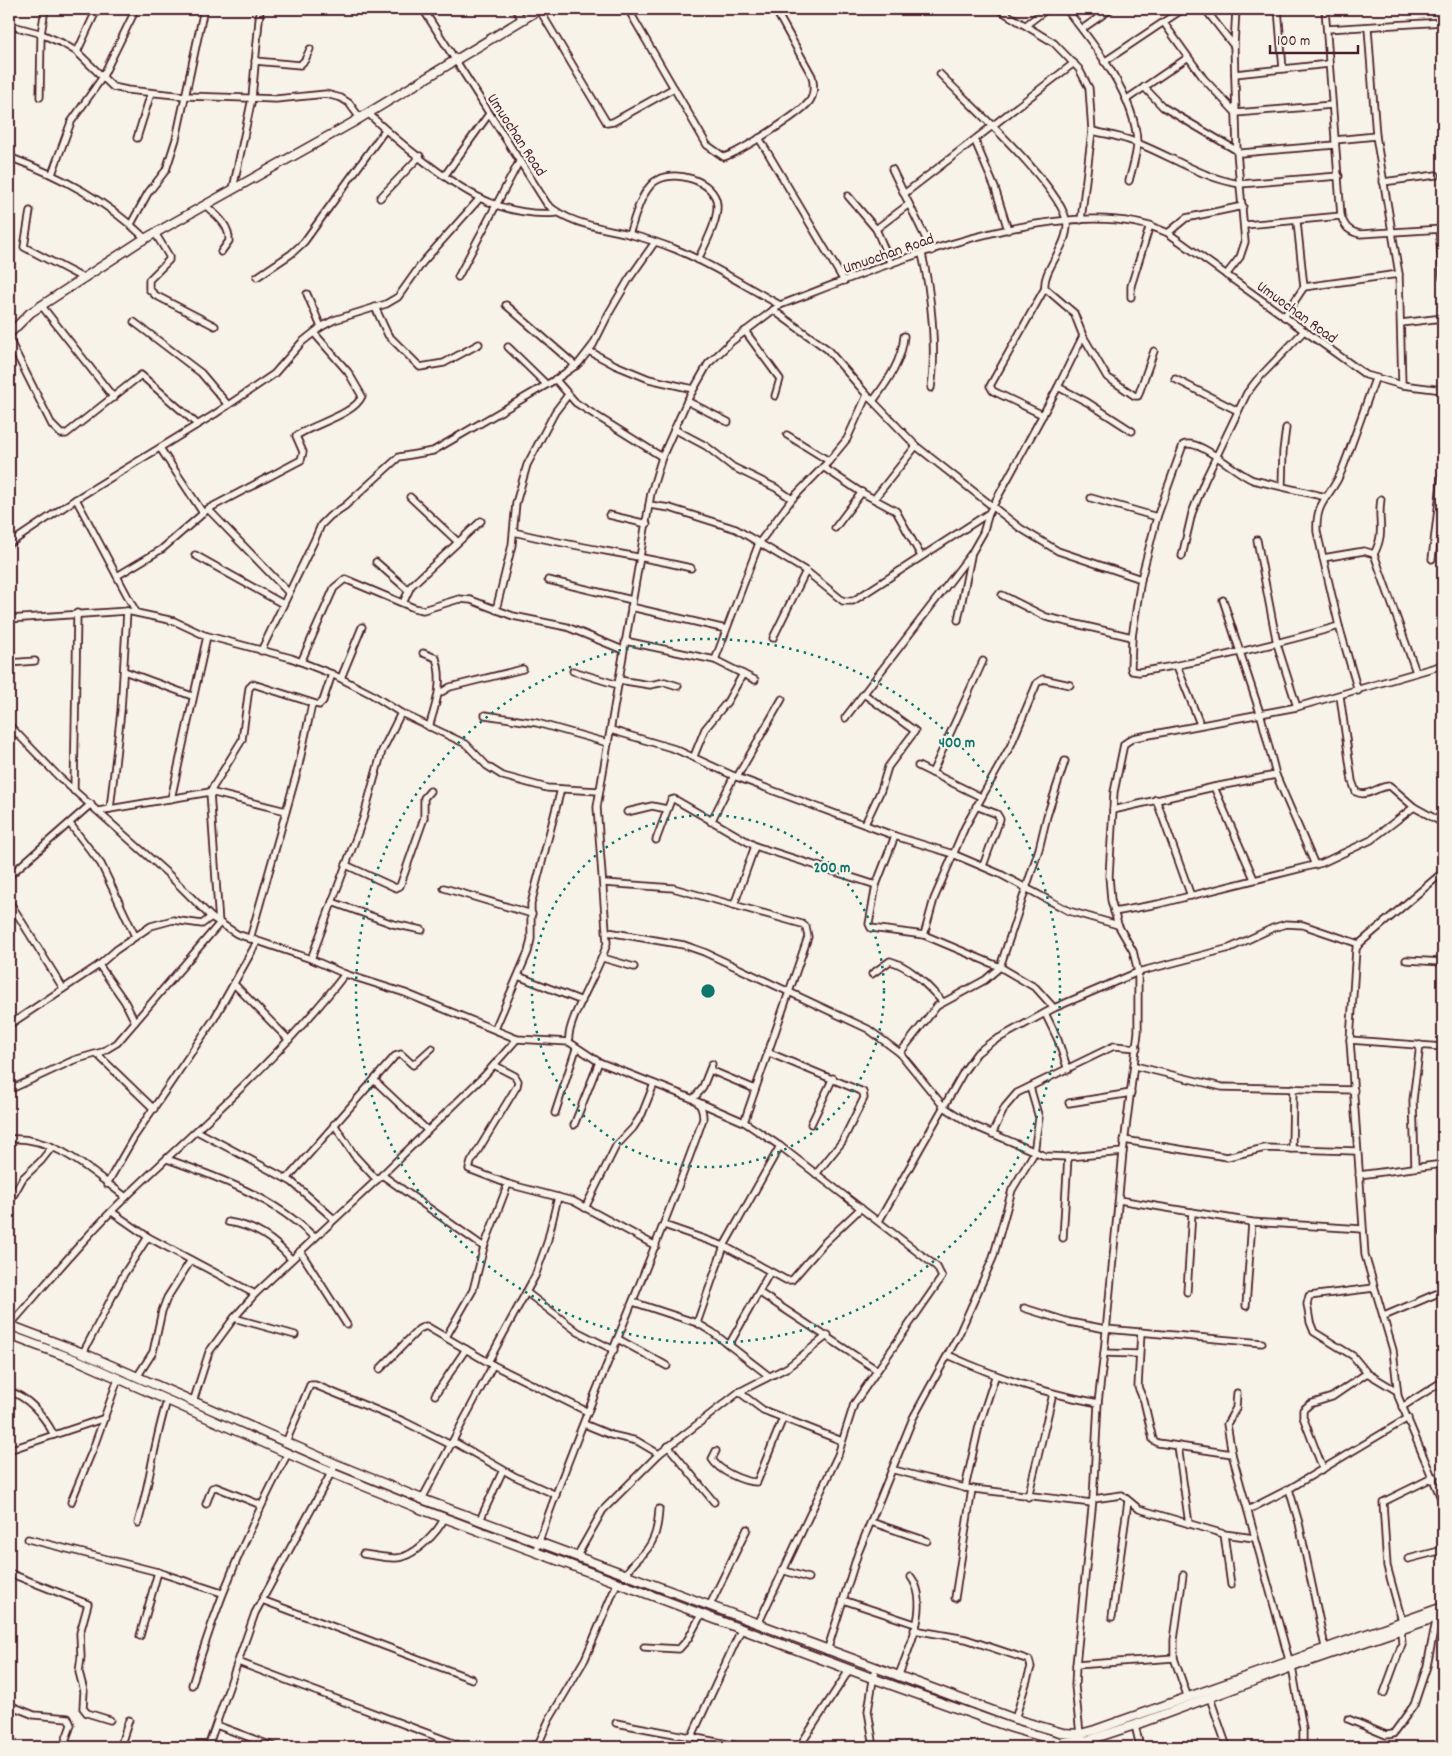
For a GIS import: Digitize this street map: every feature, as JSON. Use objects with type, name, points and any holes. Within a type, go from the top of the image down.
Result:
[{"type":"main road","points":[[9,334],[41,305],[155,233],[360,118],[540,9]]},
{"type":"main road","points":[[9,1325],[83,1353],[336,1464],[422,1499],[539,1541],[898,1677],[1016,1720],[1050,1730],[1080,1734],[1139,1716],[1291,1663],[1440,1616]]},
{"type":"main road","points":[[9,1335],[73,1358],[332,1473],[445,1517],[872,1678],[1012,1728],[1060,1742],[1089,1740],[1135,1726],[1210,1698],[1325,1647],[1443,1607]]},
{"type":"street","points":[[40,97],[41,34],[45,9]]},
{"type":"street","points":[[77,52],[97,9]]},
{"type":"street","points":[[131,224],[148,192],[166,170],[176,139],[204,9]]},
{"type":"street","points":[[233,189],[252,98],[260,9]]},
{"type":"street","name":"Umuochan Road","points":[[423,9],[547,204],[557,213],[569,220],[655,242],[698,260],[780,305],[922,254],[1008,230],[1067,221],[1126,220],[1150,225],[1168,233],[1356,370],[1375,379],[1402,385],[1443,390]]},
{"type":"street","points":[[516,9],[522,20]]},
{"type":"street","points":[[540,9],[607,123],[613,122],[674,88]]},
{"type":"street","points":[[628,9],[707,145],[719,155],[731,155],[760,138],[804,107],[814,91],[812,76],[775,9]]},
{"type":"street","points":[[998,9],[1054,43],[1074,63],[1089,88],[1092,131],[1081,220]]},
{"type":"street","points":[[1026,25],[1047,9]]},
{"type":"street","points":[[1066,9],[1082,29],[1127,99],[1137,143],[1129,181]]},
{"type":"street","points":[[1082,29],[1111,9]]},
{"type":"street","points":[[1104,62],[1184,9]]},
{"type":"street","points":[[1205,9],[1234,46]]},
{"type":"street","points":[[1226,275],[1244,249],[1245,225],[1240,184],[1236,113],[1234,46],[1236,9]]},
{"type":"street","points":[[1278,9],[1282,69]]},
{"type":"street","points":[[1325,9],[1339,176],[1340,216],[1345,227],[1351,232],[1360,234],[1441,229],[1443,278]]},
{"type":"street","points":[[52,174],[70,122],[102,78],[133,15]]},
{"type":"street","points":[[1326,30],[1443,22]]},
{"type":"street","points":[[1164,23],[1187,58],[1236,113]]},
{"type":"street","points":[[9,25],[41,34],[77,52],[113,87],[185,96],[276,99],[334,95],[349,103],[360,118]]},
{"type":"street","points":[[1368,28],[1376,136],[1399,274],[1402,385]]},
{"type":"street","points":[[255,61],[300,65],[305,60],[310,48]]},
{"type":"street","points":[[1127,99],[1187,58]]},
{"type":"street","points":[[904,194],[1074,63]]},
{"type":"street","points":[[1235,74],[1329,64]]},
{"type":"street","points":[[940,74],[1047,184],[1067,221],[1064,244],[1048,275],[1046,288],[990,386],[993,391],[1043,415]]},
{"type":"street","points":[[1144,88],[1163,107],[1244,154],[1376,136]]},
{"type":"street","points":[[137,138],[152,93]]},
{"type":"street","points":[[1236,113],[1332,105]]},
{"type":"street","points":[[368,113],[384,130],[480,198],[496,205],[535,214],[557,213]]},
{"type":"street","points":[[445,175],[489,114]]},
{"type":"street","points":[[257,277],[291,254],[304,242],[384,130]]},
{"type":"street","points":[[1092,131],[1137,143],[1210,178],[1240,184],[1339,176]]},
{"type":"street","points":[[760,138],[844,281]]},
{"type":"street","points":[[975,141],[995,188],[1008,230]]},
{"type":"street","points":[[380,198],[420,156]]},
{"type":"street","points":[[9,157],[52,174],[96,197],[131,224],[146,239]]},
{"type":"street","points":[[458,277],[520,162]]},
{"type":"street","points":[[892,169],[932,251]]},
{"type":"street","points":[[1383,182],[1436,175]]},
{"type":"street","points":[[629,234],[644,196],[654,183],[673,176],[699,182],[714,195],[717,209],[698,260]]},
{"type":"street","points":[[848,196],[876,229],[892,264]]},
{"type":"street","points":[[9,544],[76,499],[198,425],[274,374],[302,342],[322,327],[375,306],[386,304],[398,297],[423,262],[480,198]]},
{"type":"street","points":[[876,229],[909,204]]},
{"type":"street","points":[[205,205],[222,221],[227,231],[229,241],[221,252]]},
{"type":"street","points":[[1168,233],[1186,218],[1243,206]]},
{"type":"street","points":[[30,211],[24,247],[83,278]]},
{"type":"street","points":[[1245,225],[1297,222],[1340,216]]},
{"type":"street","points":[[1284,317],[1304,287],[1297,222]]},
{"type":"street","points":[[1130,297],[1131,286],[1150,225]]},
{"type":"street","points":[[155,233],[169,256],[169,260],[149,280],[150,289],[154,295],[215,326]]},
{"type":"street","points":[[261,650],[322,525],[389,464],[403,456],[433,451],[576,366],[589,351],[608,313],[655,242]]},
{"type":"street","points":[[922,254],[933,337],[934,355],[930,388]]},
{"type":"street","points":[[1304,287],[1399,274]]},
{"type":"street","points":[[1046,288],[1074,313],[1083,336],[1107,378],[1135,396],[1140,394],[1154,351]]},
{"type":"street","points":[[307,294],[322,327]]},
{"type":"street","points":[[41,305],[114,398]]},
{"type":"street","points":[[506,305],[576,366]]},
{"type":"street","points":[[569,1042],[569,1030],[603,958],[608,932],[596,807],[654,481],[674,429],[693,389],[708,364],[745,331],[780,305]]},
{"type":"street","points":[[375,306],[388,336],[420,367],[444,363],[479,344]]},
{"type":"street","points":[[773,310],[827,349],[867,395],[916,446],[991,510],[1058,551],[1141,579]]},
{"type":"street","points":[[1401,323],[1443,318]]},
{"type":"street","points":[[134,322],[200,373],[228,405]]},
{"type":"street","points":[[745,331],[780,379],[775,396]]},
{"type":"street","points":[[1182,556],[1192,513],[1216,456],[1238,411],[1257,380],[1303,332]]},
{"type":"street","points":[[118,576],[162,549],[208,509],[301,460],[303,452],[296,436],[344,412],[360,401],[362,396],[348,372],[314,333]]},
{"type":"street","points":[[873,401],[895,368],[903,348],[904,336]]},
{"type":"street","points":[[846,718],[971,554],[983,533],[991,510],[1058,387],[1083,336]]},
{"type":"street","points":[[9,338],[48,418],[61,434],[66,434],[114,398],[138,376],[143,375],[198,425]]},
{"type":"street","points":[[508,347],[546,384]]},
{"type":"street","points":[[589,351],[615,366],[649,379],[693,389]]},
{"type":"street","points":[[555,379],[568,395],[662,457]]},
{"type":"street","points":[[1175,379],[1238,411]]},
{"type":"street","points":[[1358,691],[1339,626],[1316,518],[1321,502],[1334,488],[1342,471],[1375,379]]},
{"type":"street","points":[[1058,387],[1099,409],[1132,431]]},
{"type":"street","points":[[496,610],[514,532],[516,503],[526,465],[555,412],[568,395]]},
{"type":"street","points":[[715,660],[759,542],[792,499],[829,461],[847,439],[867,395]]},
{"type":"street","points":[[687,401],[728,422]]},
{"type":"street","points":[[1282,486],[1286,428]]},
{"type":"street","points":[[674,429],[706,446],[733,467],[776,488],[792,499]]},
{"type":"street","points":[[787,435],[829,461]]},
{"type":"street","points":[[1326,497],[1244,477],[1216,456],[1190,444],[1182,445],[1157,517],[1141,579],[1130,663],[1132,671],[1138,672],[1177,666],[1277,644],[1339,626]]},
{"type":"street","points":[[874,499],[916,446]]},
{"type":"street","points":[[160,448],[202,513]]},
{"type":"street","points":[[823,467],[889,507],[900,516],[921,556]]},
{"type":"street","points":[[1432,559],[1443,467]]},
{"type":"street","points":[[835,528],[862,492]]},
{"type":"street","points":[[410,497],[458,542]]},
{"type":"street","points":[[1091,498],[1157,517]]},
{"type":"street","points":[[1381,498],[1379,511],[1382,538],[1374,554],[1416,672]]},
{"type":"street","points":[[76,499],[136,612]]},
{"type":"street","points":[[649,505],[670,508],[736,529],[806,571],[844,601],[849,602],[991,510]]},
{"type":"street","points":[[208,509],[289,593]]},
{"type":"street","points":[[609,515],[647,524]]},
{"type":"street","points":[[403,603],[408,590],[481,521]]},
{"type":"street","points":[[514,532],[598,551],[641,556],[691,568]]},
{"type":"street","points":[[1256,540],[1277,644],[1297,707]]},
{"type":"street","points":[[1323,558],[1364,551],[1374,554]]},
{"type":"street","points":[[958,620],[971,554]]},
{"type":"street","points":[[195,555],[283,604]]},
{"type":"street","points":[[376,562],[408,590]]},
{"type":"street","points":[[773,638],[806,571]]},
{"type":"street","points":[[301,662],[334,588],[340,580],[345,579],[423,610],[465,599],[513,616],[567,627],[623,650]]},
{"type":"street","points":[[548,580],[726,629]]},
{"type":"street","points":[[1002,595],[1046,617],[1132,637]]},
{"type":"street","points":[[1223,600],[1261,716],[1276,775],[1315,866]]},
{"type":"street","points":[[110,809],[124,671],[127,611]]},
{"type":"street","points":[[9,619],[127,611],[174,621],[207,636],[301,662],[341,678],[401,713],[466,744],[486,766],[503,776],[547,788],[598,791]]},
{"type":"street","points":[[74,791],[77,613]]},
{"type":"street","points":[[341,678],[362,627]]},
{"type":"street","points":[[171,799],[192,696],[207,636]]},
{"type":"street","points":[[625,641],[715,660],[755,680]]},
{"type":"street","points":[[423,653],[436,658],[440,693],[429,727]]},
{"type":"street","points":[[9,663],[35,661]]},
{"type":"street","points":[[932,773],[984,661]]},
{"type":"street","points":[[1080,1734],[1075,1686],[1076,1665],[1093,1501],[1098,1403],[1120,1200],[1124,1140],[1136,1048],[1138,972],[1134,951],[1118,926],[1109,876],[1114,792],[1123,749],[1126,742],[1133,738],[1200,724],[1261,716],[1358,691],[1443,665]]},
{"type":"street","points":[[1177,666],[1200,724]]},
{"type":"street","points":[[440,693],[450,687],[523,670]]},
{"type":"street","points":[[124,671],[192,696]]},
{"type":"street","points":[[573,671],[618,682],[650,685],[665,682],[678,686]]},
{"type":"street","points":[[9,1090],[74,1060],[97,1054],[118,1043],[219,924],[210,792],[242,740],[251,685],[319,705],[324,701],[332,674]]},
{"type":"street","points":[[694,756],[705,729],[727,702],[744,674]]},
{"type":"street","points":[[924,935],[934,899],[953,854],[976,806],[1011,745],[1039,680],[1043,679],[1070,685]]},
{"type":"street","points":[[864,694],[915,731],[888,767],[882,790],[865,824]]},
{"type":"street","points":[[1340,696],[1352,781],[1356,792],[1366,794],[1382,786],[1390,786],[1414,807],[1443,823]]},
{"type":"street","points":[[711,822],[735,776],[782,699]]},
{"type":"street","points":[[250,940],[286,811],[312,704]]},
{"type":"street","points":[[311,959],[363,819],[382,751],[401,713]]},
{"type":"street","points":[[485,715],[537,722],[608,743]]},
{"type":"street","points":[[9,725],[74,791],[167,873],[219,924],[250,940],[311,959],[345,974],[405,993],[517,1039],[569,1042],[576,1049],[599,1062],[744,1122],[780,1146],[937,1267],[942,1277],[854,1404],[838,1455],[758,1624]]},
{"type":"street","points":[[611,730],[694,756],[735,776],[895,836],[953,854],[983,866],[1069,911],[1118,926]]},
{"type":"street","points":[[900,1053],[931,1012],[943,1002],[985,980],[1000,967],[1065,761]]},
{"type":"street","points":[[918,766],[981,798]]},
{"type":"street","points":[[1113,810],[1156,799],[1276,775]]},
{"type":"street","points":[[1214,787],[1254,879]]},
{"type":"street","points":[[495,1029],[532,939],[531,904],[560,789]]},
{"type":"street","points":[[346,865],[396,888],[400,886],[424,818],[424,798],[430,791]]},
{"type":"street","points":[[98,811],[210,792],[286,811]]},
{"type":"street","points":[[656,840],[667,809],[671,800],[674,799],[755,846],[876,885]]},
{"type":"street","points":[[1156,799],[1191,896]]},
{"type":"street","points":[[9,876],[70,824],[90,804]]},
{"type":"street","points":[[627,812],[652,806],[667,809]]},
{"type":"street","points":[[976,806],[997,814],[1000,819],[983,866]]},
{"type":"street","points":[[1114,912],[1191,896],[1254,879],[1315,866],[1371,840],[1414,807]]},
{"type":"street","points":[[70,824],[101,864],[135,936]]},
{"type":"street","points":[[895,836],[876,885],[871,928],[924,935],[1000,967],[1036,988],[1054,1008]]},
{"type":"street","points":[[734,905],[755,846]]},
{"type":"street","points":[[1442,873],[1443,882]]},
{"type":"street","points":[[1442,873],[1359,944],[1354,954],[1350,1040],[1356,1151],[1365,1255],[1393,1350],[1396,1391],[1434,1477],[1443,1503]]},
{"type":"street","points":[[604,883],[665,887],[802,924],[806,927],[808,937],[744,1122]]},
{"type":"street","points":[[444,888],[532,914]]},
{"type":"street","points":[[9,901],[63,988]]},
{"type":"street","points":[[332,902],[393,924],[422,930]]},
{"type":"street","points":[[9,1025],[99,965],[135,936],[158,922],[180,920],[198,924],[211,917]]},
{"type":"street","points":[[879,1221],[964,1071],[977,1053],[990,1043],[1054,1008],[1138,972],[1230,948],[1286,924],[1303,925],[1359,944]]},
{"type":"street","points":[[608,932],[691,947],[725,960],[868,1029],[900,1053],[944,1107],[972,1125],[1034,1153],[1056,1158],[1123,1152]]},
{"type":"street","points":[[107,1184],[134,1137],[214,1019],[258,942]]},
{"type":"street","points":[[603,958],[634,967]]},
{"type":"street","points":[[1406,960],[1443,962]]},
{"type":"street","points":[[872,974],[890,961],[920,979],[943,1002]]},
{"type":"street","points":[[99,965],[125,1002],[135,1022]]},
{"type":"street","points":[[9,1325],[126,1197],[197,1131],[313,1015],[345,974]]},
{"type":"street","points":[[518,976],[582,1001]]},
{"type":"street","points":[[234,984],[289,1040]]},
{"type":"street","points":[[1045,1013],[1058,1040],[1068,1070]]},
{"type":"street","points":[[193,1402],[209,1352],[234,1318],[255,1294],[377,1180],[494,1065],[517,1039]]},
{"type":"street","points":[[1350,1040],[1443,1048]]},
{"type":"street","points":[[1415,1167],[1413,1100],[1420,1045]]},
{"type":"street","points":[[992,1134],[1012,1097],[1114,1046],[1136,1048]]},
{"type":"street","points":[[287,1179],[397,1054],[401,1054],[413,1064],[432,1048]]},
{"type":"street","points":[[555,1113],[576,1049]]},
{"type":"street","points":[[767,1052],[860,1089],[864,1098],[842,1142],[816,1174]]},
{"type":"street","points":[[97,1054],[154,1109]]},
{"type":"street","points":[[574,1125],[599,1062]]},
{"type":"street","points":[[494,1065],[515,1076],[518,1081],[517,1086],[468,1167],[476,1173],[508,1184],[573,1201],[656,1246]]},
{"type":"street","points":[[1135,1066],[1222,1087],[1354,1090]]},
{"type":"street","points":[[696,1101],[711,1067],[755,1089]]},
{"type":"street","points":[[811,1124],[833,1078]]},
{"type":"street","points":[[374,1080],[427,1130]]},
{"type":"street","points":[[585,1208],[616,1146],[633,1128],[642,1114],[654,1084]]},
{"type":"street","points":[[828,1651],[843,1600],[871,1522],[894,1470],[919,1404],[948,1354],[993,1258],[1012,1190],[1034,1153],[1039,1118],[1030,1087]]},
{"type":"street","points":[[1292,1149],[1293,1088]]},
{"type":"street","points":[[1069,1104],[1131,1093]]},
{"type":"street","points":[[536,1550],[588,1412],[656,1246],[703,1119],[703,1111],[696,1101]]},
{"type":"street","points":[[334,1124],[354,1155],[377,1180]]},
{"type":"street","points":[[197,1131],[287,1179],[307,1193],[334,1219]]},
{"type":"street","points":[[9,1139],[32,1141],[62,1150],[126,1197]]},
{"type":"street","points":[[1124,1140],[1227,1157],[1265,1148],[1356,1151]]},
{"type":"street","points":[[697,1323],[724,1246],[780,1146]]},
{"type":"street","points":[[9,1203],[23,1178],[42,1161],[52,1147]]},
{"type":"street","points":[[1063,1238],[1068,1157]]},
{"type":"street","points":[[167,1159],[243,1188],[283,1211],[314,1237]]},
{"type":"street","points":[[1359,1175],[1443,1164]]},
{"type":"street","points":[[382,1175],[484,1247]]},
{"type":"street","points":[[446,1337],[473,1290],[484,1247],[508,1184]]},
{"type":"street","points":[[422,1499],[542,1258],[558,1197]]},
{"type":"street","points":[[1120,1200],[1252,1222],[1362,1228]]},
{"type":"street","points":[[664,1225],[724,1246],[770,1272],[786,1280],[792,1280],[824,1243],[861,1208]]},
{"type":"street","points":[[112,1212],[148,1236],[255,1294]]},
{"type":"street","points":[[1187,1292],[1192,1212]]},
{"type":"street","points":[[228,1222],[245,1226],[266,1235],[277,1243],[291,1260]]},
{"type":"street","points":[[1246,1306],[1252,1222]]},
{"type":"street","points":[[83,1353],[124,1274],[148,1236]]},
{"type":"street","points":[[300,1251],[347,1325]]},
{"type":"street","points":[[137,1377],[154,1352],[162,1311],[167,1298],[191,1260]]},
{"type":"street","points":[[729,1345],[760,1293],[770,1272]]},
{"type":"street","points":[[1374,1288],[1309,1296],[1307,1304],[1310,1322],[1314,1332],[1353,1356],[1367,1373],[1396,1391]]},
{"type":"street","points":[[1384,1316],[1443,1291]]},
{"type":"street","points":[[526,1292],[578,1332],[614,1350]]},
{"type":"street","points":[[760,1293],[828,1335],[878,1370]]},
{"type":"street","points":[[633,1302],[697,1323],[769,1376]]},
{"type":"street","points":[[1024,1308],[1069,1322],[1106,1329],[1262,1343]]},
{"type":"street","points":[[234,1318],[295,1335]]},
{"type":"street","points":[[380,1369],[422,1326],[446,1337],[490,1364],[588,1412]]},
{"type":"street","points":[[1141,1332],[1138,1354],[1138,1387],[1144,1402],[1150,1433],[1158,1443],[1232,1454]]},
{"type":"street","points":[[577,1556],[604,1510],[668,1446],[739,1392],[788,1367],[828,1335]]},
{"type":"street","points":[[618,1340],[667,1366]]},
{"type":"street","points":[[435,1395],[466,1349]]},
{"type":"street","points":[[1104,1353],[1138,1354]]},
{"type":"street","points":[[948,1354],[995,1377],[1053,1394],[1098,1403]]},
{"type":"street","points":[[1322,1469],[1302,1410],[1310,1404],[1332,1396],[1367,1373]]},
{"type":"street","points":[[965,1488],[979,1426],[995,1377]]},
{"type":"street","points":[[71,1502],[105,1418],[118,1379]]},
{"type":"street","points":[[1402,1407],[1443,1381]]},
{"type":"street","points":[[286,1442],[310,1385],[315,1385],[403,1421],[449,1444],[456,1443],[503,1470],[556,1495]]},
{"type":"street","points":[[9,1391],[17,1394],[44,1418],[54,1435]]},
{"type":"street","points":[[739,1392],[763,1410],[842,1441]]},
{"type":"street","points":[[1237,1393],[1236,1408],[1227,1424],[1232,1454],[1254,1538],[1291,1663],[1305,1747]]},
{"type":"street","points":[[1028,1497],[1053,1394]]},
{"type":"street","points":[[138,1523],[151,1476],[157,1433],[167,1401]]},
{"type":"street","points":[[9,1450],[105,1418]]},
{"type":"street","points":[[716,1451],[712,1459],[716,1464],[735,1475],[757,1482],[783,1418]]},
{"type":"street","points":[[1248,1510],[1290,1489],[1408,1418]]},
{"type":"street","points":[[584,1424],[610,1436],[636,1441],[659,1454]]},
{"type":"street","points":[[668,1446],[714,1502]]},
{"type":"street","points":[[1178,1446],[1189,1524]]},
{"type":"street","points":[[192,1685],[222,1593],[261,1506],[288,1453]]},
{"type":"street","points":[[208,1747],[262,1600],[336,1464]]},
{"type":"street","points":[[480,1520],[503,1470]]},
{"type":"street","points":[[894,1470],[965,1488],[1028,1497],[1093,1501],[1118,1494],[1139,1509],[1224,1534],[1254,1538]]},
{"type":"street","points":[[1402,1620],[1386,1566],[1383,1502],[1434,1477]]},
{"type":"street","points":[[206,1504],[212,1488],[216,1487],[261,1506]]},
{"type":"street","points":[[955,1598],[972,1489]]},
{"type":"street","points":[[1290,1489],[1325,1647]]},
{"type":"street","points":[[1112,1617],[1128,1501]]},
{"type":"street","points":[[626,1574],[634,1562],[645,1552],[655,1535],[659,1509]]},
{"type":"street","points":[[363,1554],[400,1558],[434,1535],[445,1517]]},
{"type":"street","points":[[871,1522],[927,1542]]},
{"type":"street","points":[[710,1606],[748,1529]]},
{"type":"street","points":[[1224,1534],[1231,1585]]},
{"type":"street","points":[[28,1539],[158,1572],[222,1593]]},
{"type":"street","points":[[1408,1559],[1443,1550]]},
{"type":"street","points":[[782,1570],[808,1578]]},
{"type":"street","points":[[140,1636],[158,1572]]},
{"type":"street","points":[[9,1573],[88,1604],[80,1634],[81,1657],[79,1672],[84,1691],[84,1708],[87,1713],[110,1720]]},
{"type":"street","points":[[1183,1575],[1174,1640],[1174,1658],[1188,1698]]},
{"type":"street","points":[[898,1677],[914,1627],[919,1591],[911,1577]]},
{"type":"street","points":[[537,1747],[549,1720],[585,1659],[618,1581]]},
{"type":"street","points":[[262,1600],[472,1679]]},
{"type":"street","points":[[843,1600],[914,1627],[966,1639],[1029,1660],[1031,1667],[1016,1720]]},
{"type":"street","points":[[644,1647],[680,1649],[688,1639],[702,1613]]},
{"type":"street","points":[[1348,1719],[1386,1735],[1394,1734],[1410,1714],[1414,1705],[1428,1666],[1440,1616]]},
{"type":"street","points":[[692,1736],[742,1628]]},
{"type":"street","points":[[1384,1693],[1402,1644],[1401,1629]]},
{"type":"street","points":[[1076,1665],[1174,1658]]},
{"type":"street","points":[[238,1662],[464,1747]]},
{"type":"street","points":[[874,1668],[868,1711],[874,1747]]},
{"type":"street","points":[[799,1747],[850,1669]]},
{"type":"street","points":[[1210,1698],[1227,1747]]},
{"type":"street","points":[[9,1705],[34,1715],[68,1718],[71,1724],[64,1747]]},
{"type":"street","points":[[120,1747],[129,1720]]},
{"type":"street","points":[[616,1724],[692,1736],[744,1747]]},
{"type":"street","points":[[216,1725],[275,1747]]},
{"type":"street","points":[[1135,1726],[1140,1747]]}]
